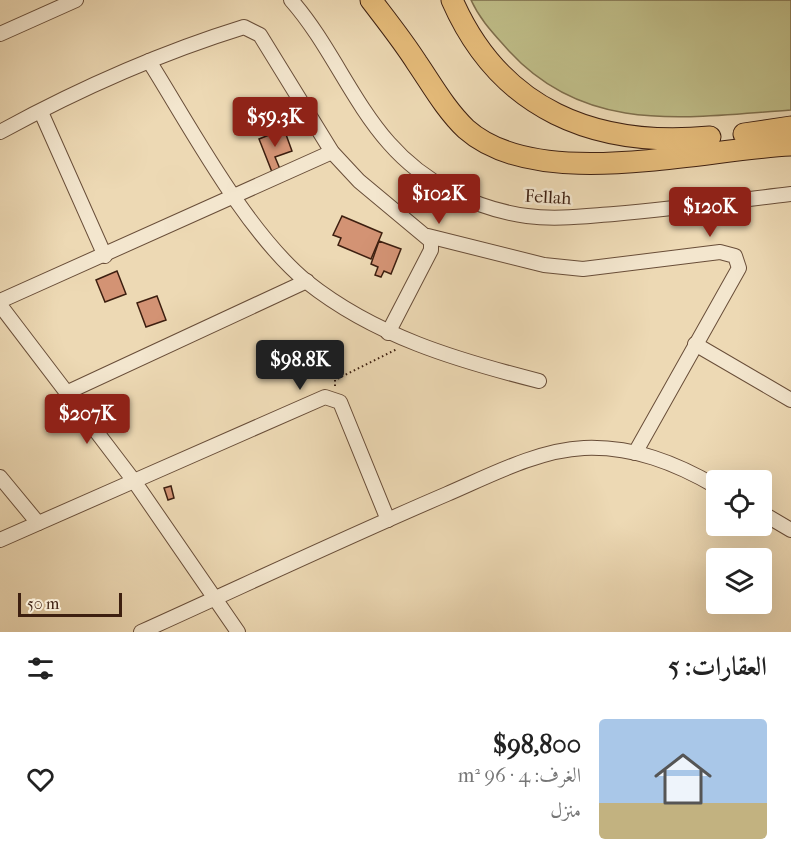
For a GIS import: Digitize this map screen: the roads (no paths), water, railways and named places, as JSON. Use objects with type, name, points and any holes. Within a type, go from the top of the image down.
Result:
[{"type":"highway","points":[[371,0],[449,111],[484,143],[499,149],[550,161],[590,164],[791,145]]},
{"type":"highway","points":[[453,0],[472,39],[503,77],[540,106],[580,126],[617,135],[670,140],[791,127]]},
{"type":"street","points":[[0,33],[76,0]]},
{"type":"street","name":"Fellah","points":[[291,0],[388,143],[410,165],[435,183],[460,196],[528,216],[557,218],[657,210],[791,194]]},
{"type":"street","points":[[0,132],[149,61],[244,27],[260,35],[332,152],[359,181],[428,236],[544,265],[583,268],[720,252],[735,256],[739,268],[694,344],[635,453]]},
{"type":"street","points":[[149,61],[234,196],[275,249],[307,281],[388,333],[469,363],[539,381]]},
{"type":"street","points":[[41,112],[105,256]]},
{"type":"street","points":[[238,632],[213,599],[134,481],[0,303],[332,152]]},
{"type":"street","points":[[388,333],[431,250],[428,236]]},
{"type":"street","points":[[68,392],[307,281]]},
{"type":"street","points":[[694,344],[791,400]]},
{"type":"street","points":[[0,540],[326,397],[340,402],[388,519]]},
{"type":"street","points":[[141,632],[388,519],[542,457],[581,448],[635,453],[682,467],[706,481]]},
{"type":"street","points":[[0,477],[38,523]]},
{"type":"street","points":[[772,519],[791,530]]}]
